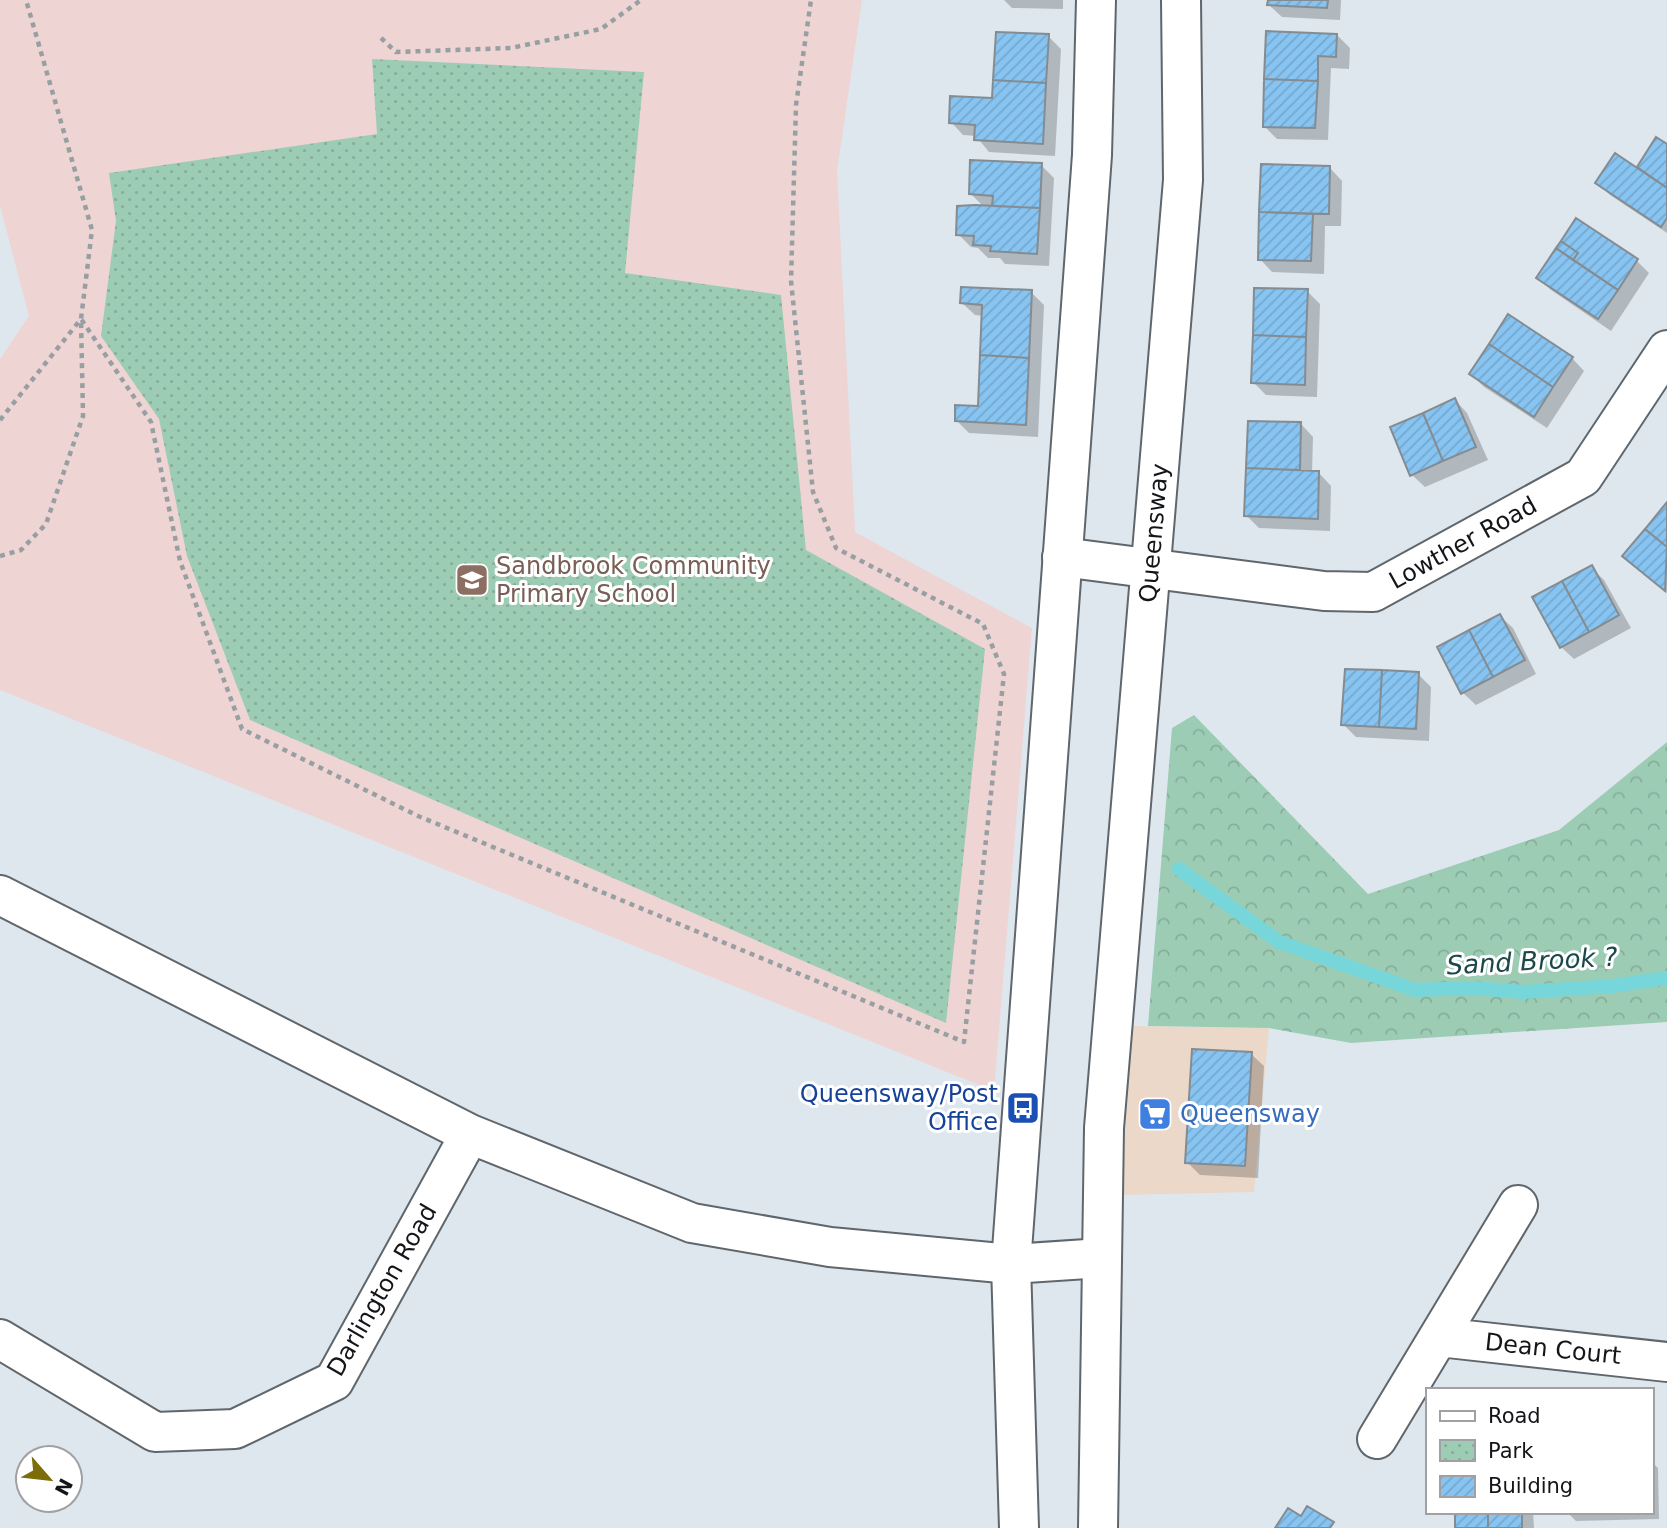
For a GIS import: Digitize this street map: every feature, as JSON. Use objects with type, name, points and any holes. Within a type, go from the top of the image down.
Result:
[{"type":"main road","points":[[1019,1528],[1011,1265],[1092,155],[1096,0]]},
{"type":"main road","name":"Queensway","points":[[1098,1528],[1104,1128],[1183,180],[1181,0]]},
{"type":"main road","name":"Lowther Road","points":[[1062,558],[1324,591],[1373,592],[1583,477],[1667,350]]},
{"type":"main road","points":[[0,895],[470,1134],[692,1223],[830,1247],[1011,1265],[1102,1258]]},
{"type":"main road","name":"Darlington Road","points":[[0,1339],[155,1432],[235,1429],[334,1381],[470,1134]]},
{"type":"main road","points":[[1377,1439],[1518,1205]]},
{"type":"main road","name":"Dean Court","points":[[1439,1336],[1667,1362]]},
{"type":"path","points":[[0,556],[21,550],[46,524],[83,416],[81,319],[92,230],[26,0]]},
{"type":"path","points":[[381,38],[396,52],[511,48],[601,29],[641,0]]},
{"type":"path","points":[[81,319],[152,422],[180,561],[242,729],[418,816],[964,1042],[1004,674],[983,624],[836,548],[813,492],[791,281],[796,105],[811,0]]},
{"type":"path","points":[[0,420],[81,319]]},
{"type":"shaded area","name":"Sandbrook Community Primary School","points":[[0,0],[862,0],[837,171],[855,532],[1032,628],[994,1091],[0,690],[0,359],[29,316],[0,206]]},
{"type":"shaded area","points":[[1133,1026],[1269,1028],[1254,1192],[1119,1195]]},
{"type":"green space","name":"Sandbrook Community Primary School","points":[[372,59],[644,72],[625,273],[781,295],[806,550],[985,649],[946,1023],[250,720],[187,556],[159,419],[101,336],[116,221],[109,173],[377,134]]},
{"type":"green space","points":[[1194,715],[1368,894],[1559,830],[1667,742],[1667,1022],[1351,1043],[1269,1028],[1148,1026],[1172,728]]},
{"type":"building","points":[[1268,0],[1328,0],[1327,8],[1267,5]]},
{"type":"building","points":[[1266,31],[1337,34],[1336,57],[1318,56],[1318,81],[1264,79]]},
{"type":"building","points":[[996,32],[1049,34],[1046,83],[993,80]]},
{"type":"building","points":[[1264,79],[1318,81],[1315,128],[1263,127]]},
{"type":"building","points":[[993,80],[1046,83],[1043,144],[974,140],[975,125],[949,123],[950,96],[992,98]]},
{"type":"building","points":[[1656,137],[1667,144],[1667,188],[1637,167]]},
{"type":"building","points":[[1615,153],[1667,188],[1667,218],[1661,227],[1595,183]]},
{"type":"building","points":[[970,160],[1042,163],[1040,208],[992,206],[993,196],[969,194]]},
{"type":"building","points":[[1261,164],[1330,166],[1329,214],[1259,212]]},
{"type":"building","points":[[957,206],[1040,208],[1037,254],[990,251],[991,246],[973,245],[974,236],[956,235]]},
{"type":"building","points":[[1259,212],[1313,214],[1311,261],[1258,260]]},
{"type":"building","points":[[1576,218],[1638,259],[1618,290],[1573,260],[1578,253],[1561,241]]},
{"type":"building","points":[[1561,241],[1578,253],[1573,260],[1556,248]]},
{"type":"building","points":[[1556,248],[1618,290],[1598,319],[1536,278]]},
{"type":"building","points":[[961,287],[1032,290],[1029,358],[980,355],[982,305],[960,303]]},
{"type":"building","points":[[1254,288],[1308,289],[1306,337],[1253,335]]},
{"type":"building","points":[[1508,314],[1573,357],[1553,387],[1489,344]]},
{"type":"building","points":[[1253,335],[1306,337],[1305,385],[1251,383]]},
{"type":"building","points":[[1489,344],[1553,387],[1534,417],[1469,374]]},
{"type":"building","points":[[980,355],[1029,358],[1026,425],[955,421],[955,405],[978,406]]},
{"type":"building","points":[[1455,398],[1476,447],[1443,461],[1423,413]]},
{"type":"building","points":[[1423,413],[1443,461],[1410,476],[1390,427]]},
{"type":"building","points":[[1248,421],[1301,422],[1300,470],[1246,468]]},
{"type":"building","points":[[1246,468],[1319,471],[1318,519],[1244,516]]},
{"type":"building","points":[[1667,502],[1667,547],[1645,529]]},
{"type":"building","points":[[1645,529],[1667,547],[1665,591],[1622,556]]},
{"type":"building","points":[[1592,565],[1619,615],[1589,632],[1562,581]]},
{"type":"building","points":[[1562,581],[1589,632],[1560,648],[1532,597]]},
{"type":"building","points":[[1500,614],[1525,660],[1493,677],[1469,630]]},
{"type":"building","points":[[1469,630],[1493,677],[1461,694],[1437,647]]},
{"type":"building","points":[[1345,669],[1382,670],[1379,727],[1341,725]]},
{"type":"building","points":[[1382,670],[1419,672],[1416,729],[1379,727]]},
{"type":"building","points":[[1192,1049],[1252,1052],[1245,1166],[1185,1163]]},
{"type":"building","points":[[1307,1506],[1334,1522],[1330,1528],[1275,1528],[1288,1508],[1301,1516]]},
{"type":"building","points":[[1455,1514],[1488,1514],[1488,1528],[1455,1528]]},
{"type":"building","points":[[1488,1514],[1522,1514],[1522,1528],[1488,1528]]},
{"type":"waterway","name":"Sand Brook ?","points":[[1179,869],[1279,942],[1415,990],[1473,988],[1524,992],[1612,986],[1667,978]]},
{"type":"place","name":"Sandbrook Community Primary School","points":[[472,580]]},
{"type":"place","name":"Queensway/Post Office","points":[[1023,1108]]},
{"type":"place","name":"Queensway","points":[[1155,1114]]}]
